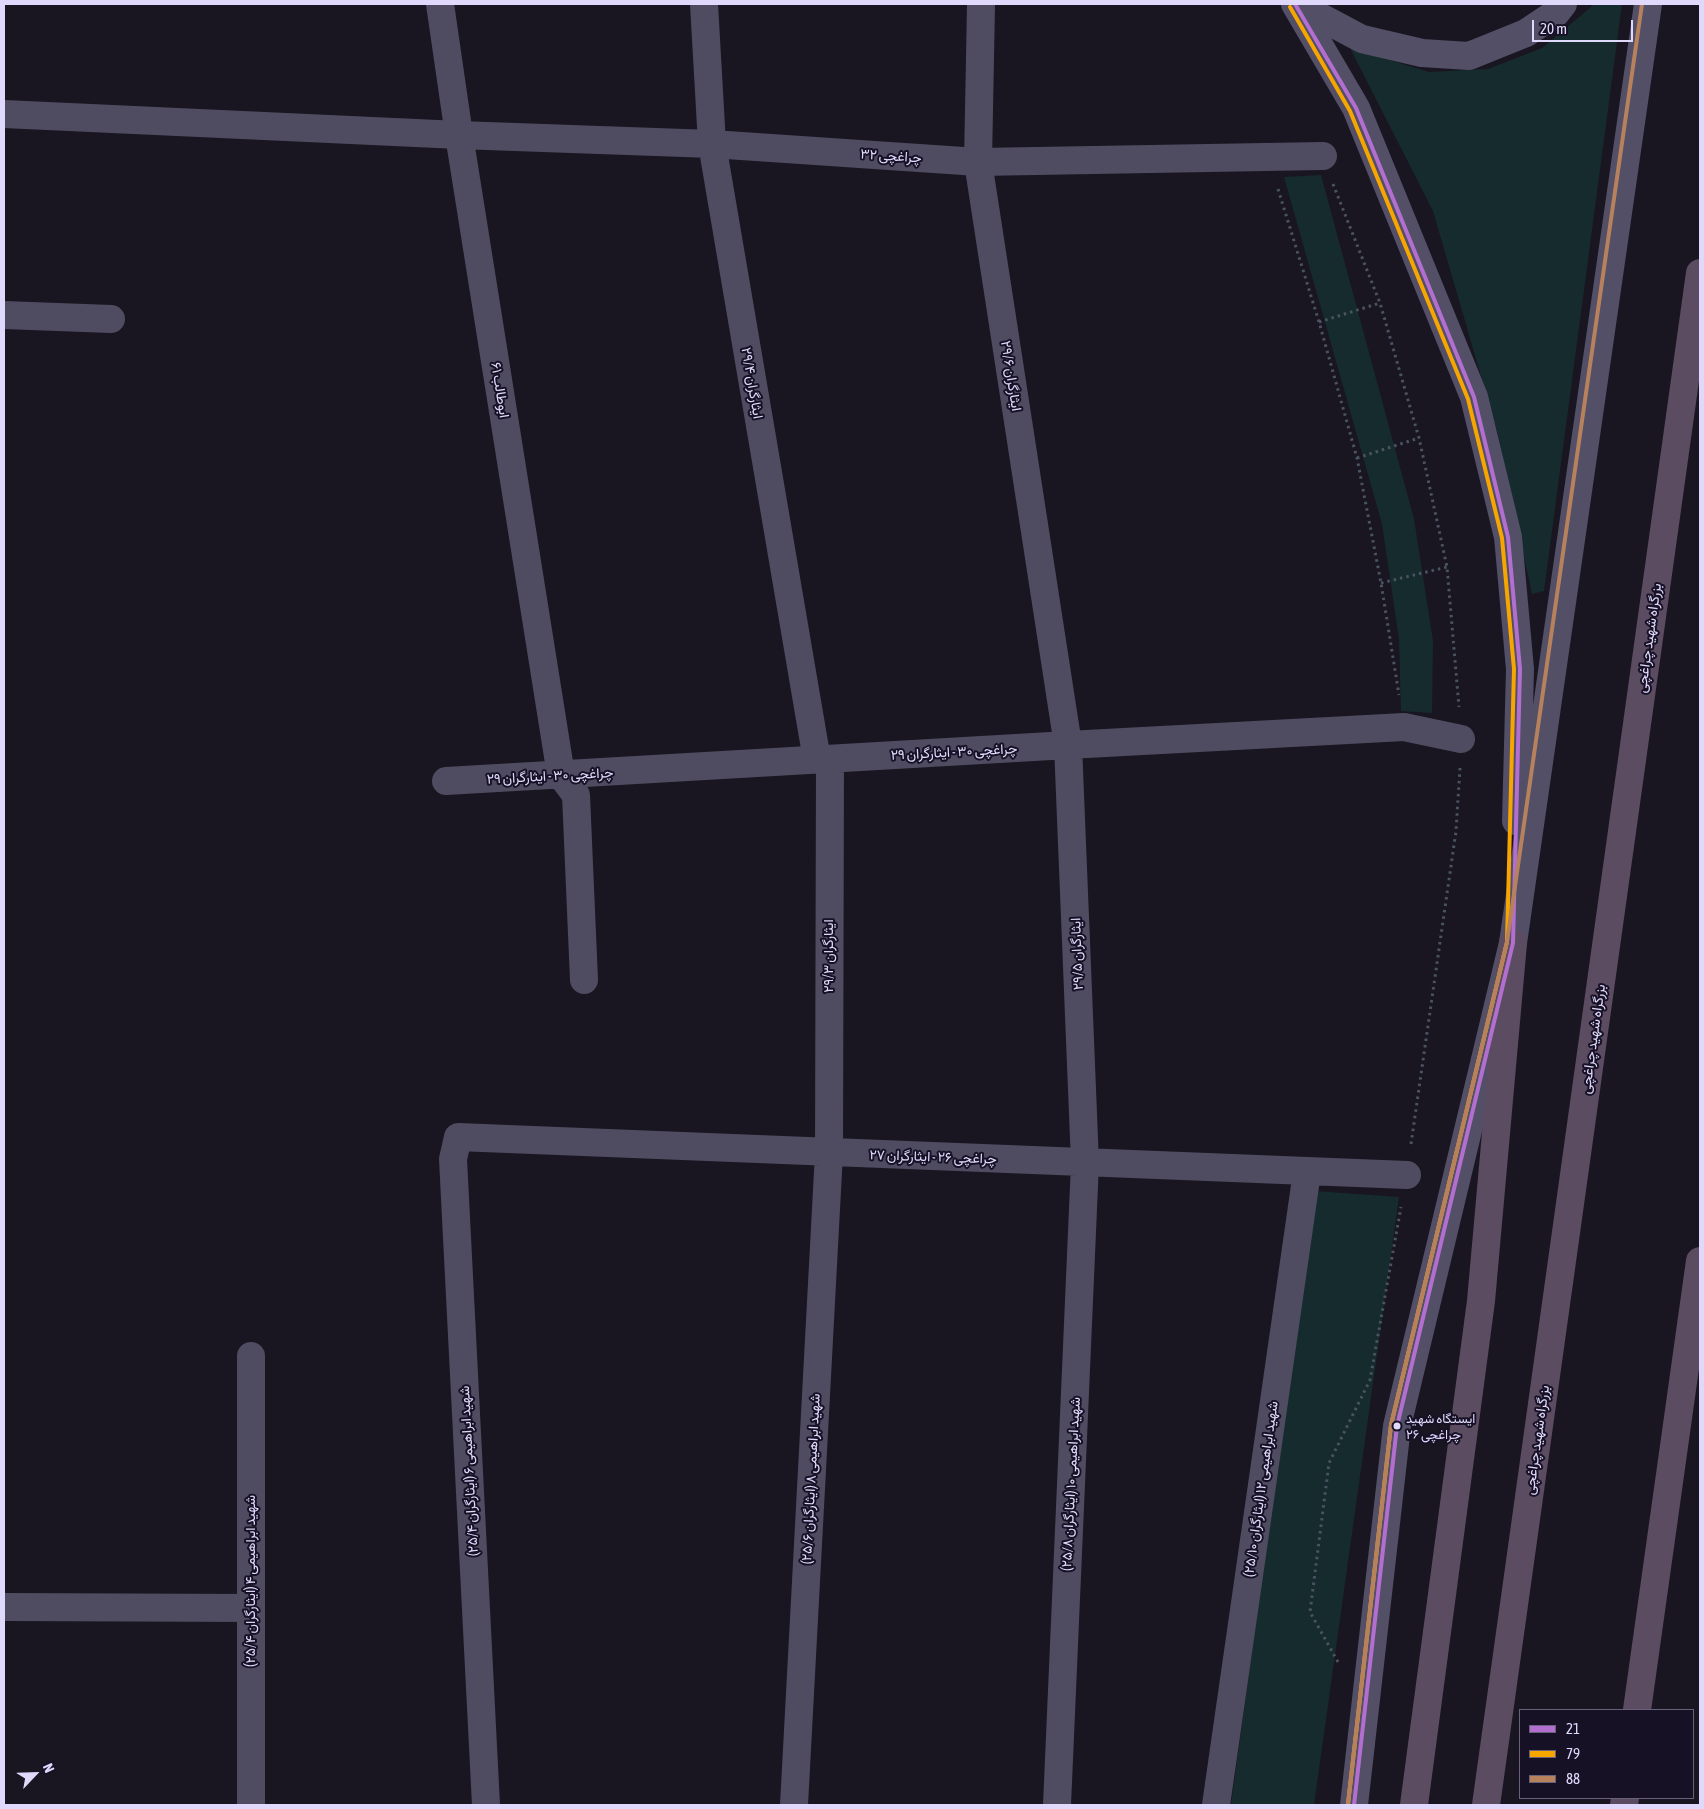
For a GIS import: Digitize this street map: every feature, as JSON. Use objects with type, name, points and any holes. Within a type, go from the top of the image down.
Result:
[{"type":"highway","name":"بزرگراه شهید چراغچی","points":[[1486,1805],[1700,273]]},
{"type":"highway","points":[[1414,1805],[1481,1301],[1513,943]]},
{"type":"highway","points":[[1638,1709],[1700,1261]]},
{"type":"main road","points":[[1295,4],[1362,39],[1422,53],[1469,56],[1526,33],[1556,13],[1563,4]]},
{"type":"main road","points":[[1295,4],[1356,108],[1474,397],[1508,537],[1520,669],[1513,943]]},
{"type":"main road","points":[[1354,1805],[1398,1426],[1513,943],[1648,4]]},
{"type":"street","name":"ابوطالب ۶۱","points":[[440,4],[459,135],[561,775]]},
{"type":"street","name":"ایثارگران ۲۹/۴","points":[[704,4],[712,144],[824,759]]},
{"type":"street","name":"ایثارگران ۲۹/۶","points":[[981,5],[978,162],[1068,745]]},
{"type":"street","name":"چراغچی ۳۲","points":[[4,114],[459,135],[712,144],[978,162],[1323,156]]},
{"type":"street","points":[[4,315],[112,319]]},
{"type":"street","name":"چراغچی ۳۰ - ایثارگران ۲۹","points":[[446,781],[1404,727],[1462,739]]},
{"type":"street","name":"ایثارگران ۲۹/۵","points":[[1068,745],[1085,1163]]},
{"type":"street","name":"ایثارگران ۲۹/۳","points":[[824,759],[829,1152]]},
{"type":"street","points":[[561,775],[576,795],[584,980]]},
{"type":"street","name":"چراغچی ۲۶ - ایثارگران ۲۷","points":[[458,1137],[1407,1175]]},
{"type":"street","name":"شهید ابراهیمی ۶ (ایثارگران ۲۵/۴)","points":[[458,1137],[453,1159],[486,1805]]},
{"type":"street","name":"شهید ابراهیمی ۸ (ایثارگران ۲۵/۶)","points":[[794,1805],[829,1152]]},
{"type":"street","name":"شهید ابراهیمی ۱۰ (ایثارگران ۲۵/۸)","points":[[1057,1805],[1085,1163]]},
{"type":"street","name":"شهید ابراهیمی ۱۲ (ایثارگران ۲۵/۱۰)","points":[[1216,1805],[1307,1172]]},
{"type":"street","name":"شهید ابراهیمی ۴ (ایثارگران ۲۵/۴)","points":[[251,1356],[251,1805]]},
{"type":"street","points":[[4,1607],[251,1608]]},
{"type":"path","points":[[1323,156],[1380,303],[1419,438],[1447,567],[1462,739],[1456,832],[1407,1175],[1370,1380],[1329,1464],[1310,1612],[1339,1665]]},
{"type":"path","points":[[1268,157],[1319,322],[1357,458],[1381,583],[1404,727]]},
{"type":"path","points":[[1319,322],[1380,303]]},
{"type":"path","points":[[1357,458],[1419,438]]},
{"type":"path","points":[[1381,583],[1447,567]]},
{"type":"green space","points":[[1593,4],[1622,4],[1544,591],[1532,594],[1497,431],[1433,211],[1350,48],[1429,72],[1488,69],[1542,48]]},
{"type":"green space","points":[[1321,175],[1414,519],[1433,641],[1432,713],[1401,711],[1399,639],[1382,524],[1284,177]]},
{"type":"green space","points":[[1315,1191],[1399,1197],[1314,1805],[1231,1805]]},
{"type":"transit line","name":"21","points":[[1295,4],[1356,108],[1474,397],[1508,537],[1520,669],[1513,943],[1397,1426],[1354,1805]]},
{"type":"transit line","name":"88","points":[[1348,1804],[1391,1425],[1507,942],[1642,4]]},
{"type":"transit line","name":"79","points":[[1290,7],[1350,111],[1468,399],[1502,538],[1514,669],[1507,942],[1391,1425],[1348,1804]]},
{"type":"place","name":"ایستگاه شهید چراغچی ۲۶","points":[[1397,1426]]}]
